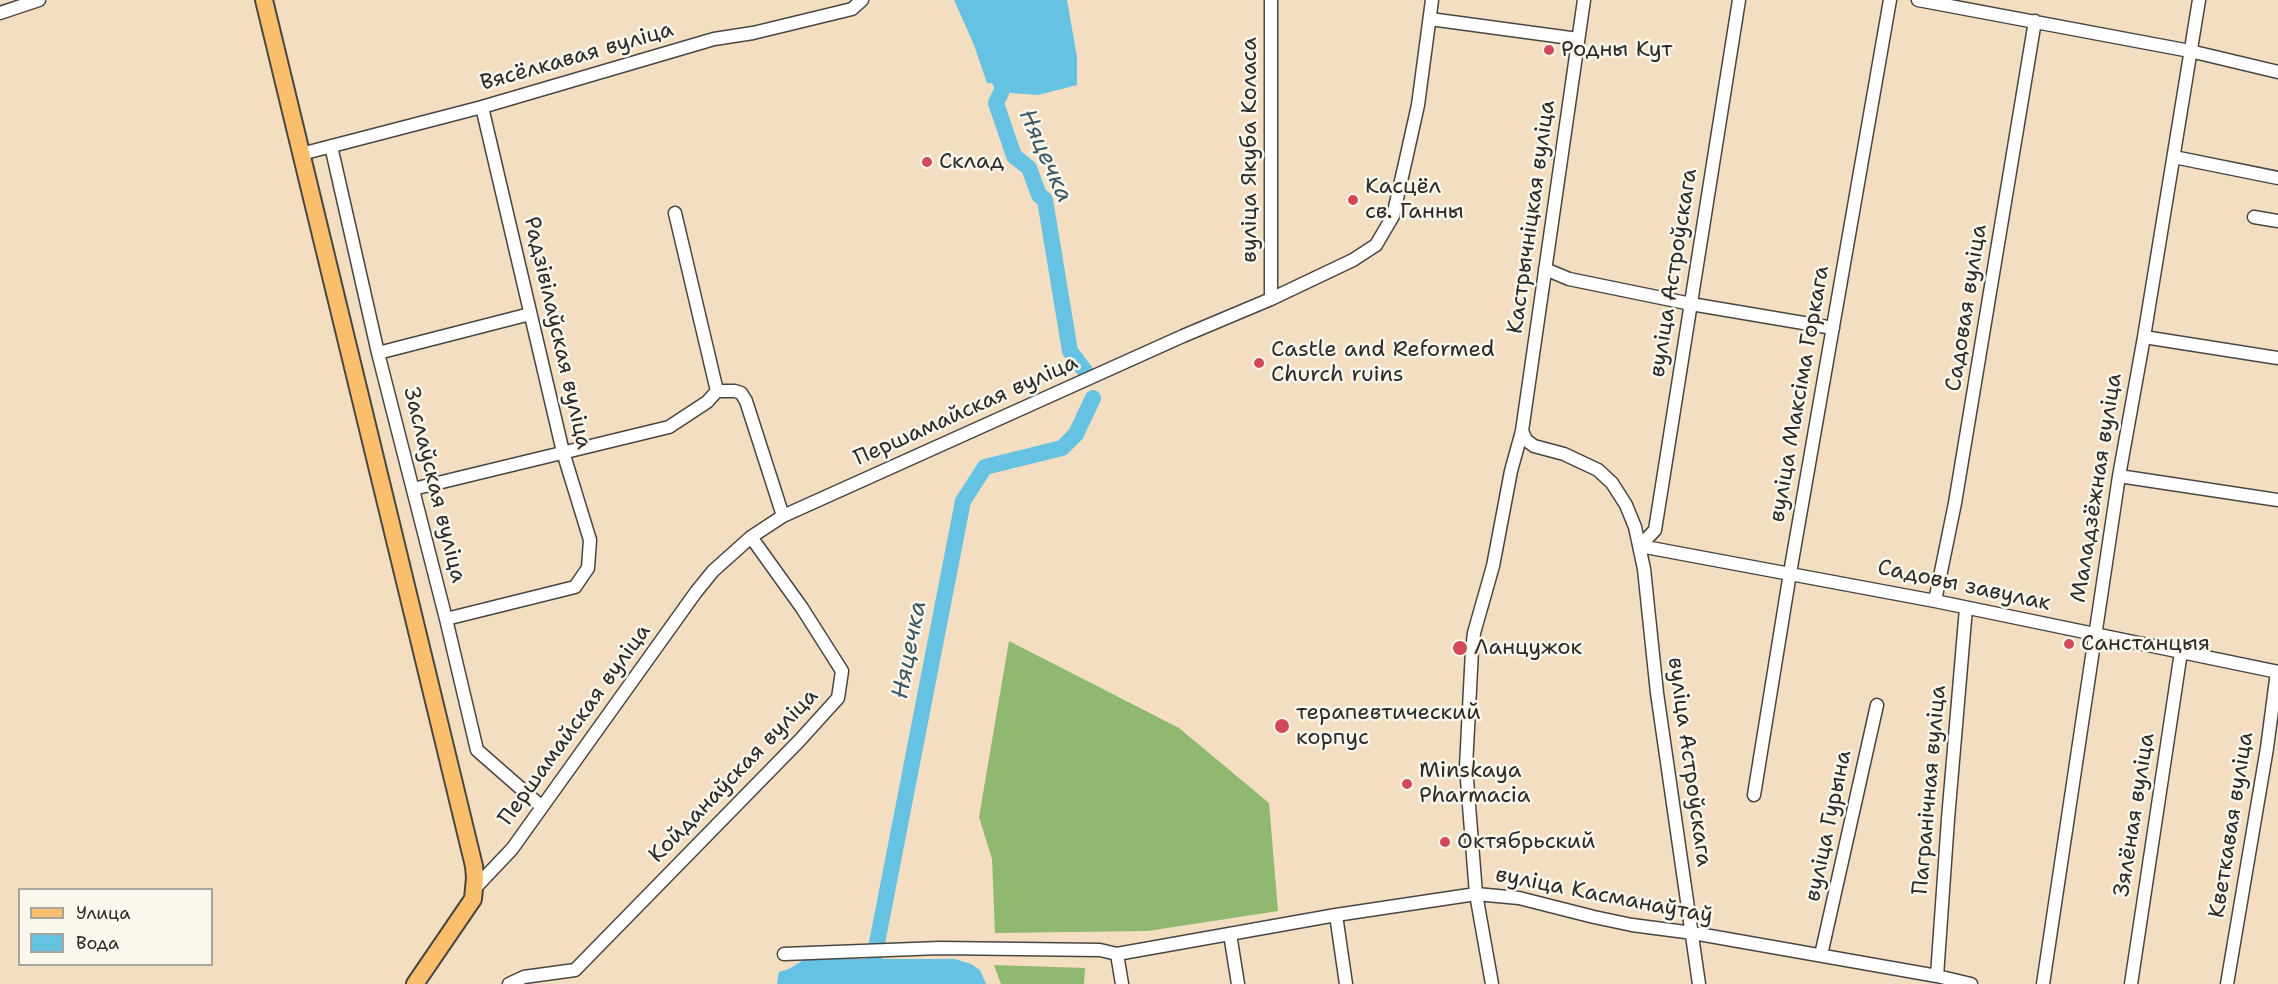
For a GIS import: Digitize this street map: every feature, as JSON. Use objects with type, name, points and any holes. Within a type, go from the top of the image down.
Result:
[{"type":"main road","points":[[264,0],[474,866],[475,888],[472,899],[415,984]]},
{"type":"street","points":[[0,13],[39,0]]},
{"type":"street","name":"Вясёлкавая вуліца","points":[[301,154],[482,107],[714,39],[753,33],[852,9],[862,0]]},
{"type":"street","name":"вуліца Якуба Коласа","points":[[1270,300],[1271,0]]},
{"type":"street","name":"Першамайская вуліца","points":[[475,888],[512,849],[696,592],[713,571],[751,537],[783,516],[1183,336],[1270,300],[1353,260],[1377,245],[1393,216],[1418,105],[1432,0]]},
{"type":"street","name":"Кастрычніцкая вуліца","points":[[1492,984],[1476,894],[1466,767],[1472,650],[1474,633],[1493,566],[1511,471],[1522,431],[1584,0]]},
{"type":"street","name":"вуліца Астроўскага","points":[[1640,546],[1655,530],[1739,0]]},
{"type":"street","name":"вуліца Максіма Горкага","points":[[1754,795],[1790,573],[1890,0]]},
{"type":"street","points":[[1918,0],[2190,51],[2278,72]]},
{"type":"street","name":"Маладзёжная вуліца","points":[[2043,984],[2119,476],[2199,0]]},
{"type":"street","points":[[1430,19],[1578,39]]},
{"type":"street","name":"Садовая вуліца","points":[[1935,601],[1957,491],[2035,21]]},
{"type":"street","name":"Радзівілаўская вуліца","points":[[446,619],[575,587],[588,568],[590,540],[563,452],[482,107]]},
{"type":"street","name":"Заслаўская вуліца","points":[[331,146],[378,353],[477,750],[542,807]]},
{"type":"street","points":[[2174,158],[2278,178]]},
{"type":"street","points":[[675,213],[717,391]]},
{"type":"street","points":[[2254,217],[2278,221]]},
{"type":"street","points":[[1545,269],[1569,279],[1691,304],[1833,328]]},
{"type":"street","points":[[378,353],[530,314]]},
{"type":"street","points":[[2144,337],[2278,358]]},
{"type":"street","points":[[413,489],[669,427],[707,402],[717,391],[735,391],[741,393],[746,401],[783,516]]},
{"type":"street","name":"вуліца Астроўскага","points":[[1522,431],[1526,440],[1534,446],[1564,454],[1598,470],[1612,483],[1626,505],[1635,527],[1640,546],[1657,693],[1699,984]]},
{"type":"street","points":[[2119,476],[2278,500]]},
{"type":"street","name":"Койданаўская вуліца","points":[[509,984],[524,977],[575,970],[615,932],[838,698],[842,670],[802,608],[751,537]]},
{"type":"street","name":"Садовы завулак","points":[[1640,546],[1935,601],[2277,672]]},
{"type":"street","name":"Пагранічная вуліца","points":[[1937,976],[1966,608]]},
{"type":"street","name":"Зялёная вуліца","points":[[2131,984],[2181,652]]},
{"type":"street","name":"Кветкавая вуліца","points":[[2227,984],[2267,748],[2277,672]]},
{"type":"street","name":"вуліца Гурына","points":[[1821,955],[1876,705]]},
{"type":"street","name":"вуліца Касманаўтаў","points":[[784,954],[885,949],[1100,950],[1117,954],[1336,915],[1476,894],[1519,898],[1603,920],[1821,955],[1971,984]]},
{"type":"street","points":[[1336,915],[1346,984]]},
{"type":"street","points":[[1230,934],[1238,984]]},
{"type":"street","points":[[1117,954],[1122,984]]},
{"type":"green space","points":[[1009,641],[1179,728],[1269,803],[1278,911],[1148,931],[995,933],[992,859],[979,817]]},
{"type":"green space","points":[[994,965],[1085,968],[1084,984],[1001,984]]},
{"type":"water","points":[[954,0],[1067,0],[1077,57],[1077,85],[1038,95],[1011,93],[1002,84],[987,83],[974,45]]},
{"type":"water","points":[[805,959],[955,959],[971,964],[980,970],[986,984],[777,984],[779,972]]},
{"type":"waterway","name":"Няцечка","points":[[993,65],[1003,88],[996,103],[1014,156],[1029,168],[1039,195],[1045,200],[1070,351],[1085,371]]},
{"type":"waterway","name":"Няцечка","points":[[869,984],[963,501],[985,467],[1062,448],[1076,434],[1093,398]]},
{"type":"place","name":"Родны Кут","points":[[1549,50]]},
{"type":"place","name":"Склад","points":[[927,162]]},
{"type":"place","name":"Касцёл св. Ганны","points":[[1353,200]]},
{"type":"place","name":"Castle and Reformed Church ruins","points":[[1259,363]]},
{"type":"place","name":"Санстанцыя","points":[[2069,644]]},
{"type":"place","name":"Ланцужок","points":[[1460,648]]},
{"type":"place","name":"терапевтический корпус","points":[[1282,726]]},
{"type":"place","name":"Minskaya Pharmacia","points":[[1407,784]]},
{"type":"place","name":"Октябрьский","points":[[1445,842]]}]
